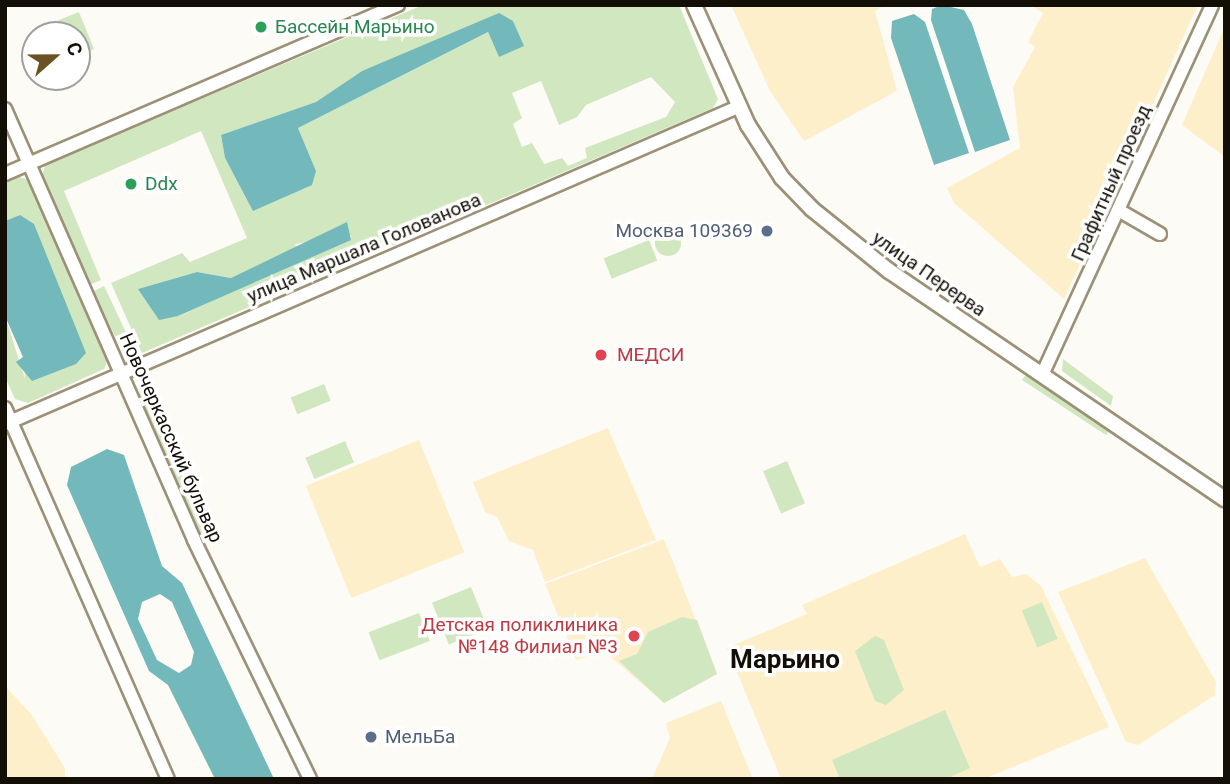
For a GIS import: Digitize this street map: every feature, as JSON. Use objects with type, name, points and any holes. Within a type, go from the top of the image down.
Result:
[{"type":"main road","name":"улица Перерва","points":[[694,5],[738,107],[782,178],[849,242],[1225,499]]},
{"type":"street","points":[[5,174],[398,5]]},
{"type":"street","name":"Графитный проезд","points":[[1042,375],[1120,211],[1212,5]]},
{"type":"street","name":"улица Маршала Голованова","points":[[8,422],[738,107]]},
{"type":"street","name":"Новочеркасский бульвар","points":[[5,109],[122,373],[310,779]]},
{"type":"street","points":[[1120,211],[1160,234]]},
{"type":"street","points":[[5,408],[8,422],[168,779]]},
{"type":"shaded area","points":[[731,5],[885,5],[875,11],[897,91],[804,141],[770,91]]},
{"type":"shaded area","points":[[1030,5],[1198,5],[1064,299],[954,203],[947,188],[1020,148],[1013,87],[1035,47],[1028,42],[1043,13]]},
{"type":"shaded area","points":[[1225,26],[1225,157],[1182,125]]},
{"type":"shaded area","points":[[608,428],[656,540],[545,582],[533,550],[509,541],[497,517],[485,512],[473,482]]},
{"type":"shaded area","points":[[419,440],[464,552],[351,598],[306,486]]},
{"type":"shaded area","points":[[965,534],[980,567],[1000,559],[1012,577],[1026,574],[1041,586],[1109,727],[984,779],[781,779],[727,648],[807,614],[802,605]]},
{"type":"shaded area","name":"Детская поликлиника №148 Филиал №3","points":[[664,539],[717,674],[664,703],[605,652],[576,660],[545,584]]},
{"type":"shaded area","points":[[1145,558],[1216,682],[1215,695],[1138,745],[1126,742],[1058,592]]},
{"type":"shaded area","points":[[5,686],[31,714],[65,768],[65,779],[5,779]]},
{"type":"shaded area","points":[[721,701],[753,779],[652,779],[670,738],[666,723]]},
{"type":"green space","points":[[423,5],[679,5],[718,99],[713,108],[142,353],[111,283],[182,253],[190,262],[247,238],[201,131],[64,191],[101,280],[89,285],[42,177],[45,165]],"holes":[[[513,21],[523,46],[499,57],[488,32],[298,128],[316,171],[253,210],[225,158],[221,135],[316,102],[362,71]],[[651,77],[675,102],[666,117],[585,148],[587,158],[568,166],[562,158],[544,164],[532,143],[522,147],[513,124],[522,118],[512,93],[541,81],[559,125],[577,117],[586,105]],[[353,236],[179,316],[138,289],[197,272],[231,278],[297,249],[295,244]]]},
{"type":"green space","points":[[79,12],[83,21],[56,21]]},
{"type":"green space","points":[[19,177],[33,181],[108,359],[104,369],[28,403],[15,399],[5,377],[5,316],[25,379],[20,215],[5,221],[5,183]]},
{"type":"green space","points":[[668,230],[677,234],[681,243],[677,252],[668,256],[659,252],[655,243],[659,234]]},
{"type":"green space","points":[[649,240],[657,260],[612,279],[604,258]]},
{"type":"green space","points":[[104,286],[131,343],[121,348],[92,292]]},
{"type":"green space","points":[[1063,359],[1113,396],[1111,406],[1062,371]]},
{"type":"green space","points":[[1027,373],[1110,429],[1106,435],[1022,380]]},
{"type":"green space","points":[[324,384],[331,401],[297,414],[291,397]]},
{"type":"green space","points":[[148,386],[210,528],[199,534],[140,401],[139,388]]},
{"type":"green space","points":[[345,441],[354,462],[314,479],[305,458]]},
{"type":"green space","points":[[787,461],[805,503],[781,514],[763,471]]},
{"type":"green space","points":[[471,587],[488,629],[449,644],[432,603]]},
{"type":"green space","points":[[1042,602],[1058,639],[1037,647],[1022,611]]},
{"type":"green space","points":[[419,613],[430,641],[379,660],[369,632]]},
{"type":"green space","points":[[682,617],[697,620],[717,674],[664,703],[619,661],[637,654],[648,632]]},
{"type":"green space","points":[[875,636],[884,640],[904,690],[886,705],[875,701],[855,651]]},
{"type":"green space","points":[[945,710],[970,768],[946,779],[840,779],[832,760]]},
{"type":"water","points":[[942,5],[964,10],[972,24],[1010,140],[975,152],[931,20],[932,9]]},
{"type":"water","points":[[499,13],[513,21],[524,46],[499,57],[488,32],[298,128],[316,171],[312,185],[253,211],[225,158],[221,135],[316,102],[362,71]]},
{"type":"water","points":[[914,14],[925,22],[969,153],[934,165],[891,38],[892,21]]},
{"type":"water","points":[[20,215],[34,224],[86,353],[76,364],[32,381],[16,362],[23,357],[5,316],[5,221]]},
{"type":"water","points":[[347,222],[351,240],[178,316],[159,320],[138,289],[197,272],[231,278]]},
{"type":"water","points":[[107,449],[124,455],[162,566],[182,583],[274,779],[215,779],[168,685],[149,671],[67,485],[71,467]],"holes":[[[160,594],[172,602],[194,652],[191,665],[179,673],[157,660],[138,619],[142,602]]]},
{"type":"place","name":"Бассейн Марьино","points":[[261,27]]},
{"type":"place","name":"Ddx","points":[[131,184]]},
{"type":"place","name":"Москва 109369","points":[[767,231]]},
{"type":"place","name":"МЕДСИ","points":[[601,355]]},
{"type":"place","name":"Детская поликлиника №148 Филиал №3","points":[[634,636]]},
{"type":"place","name":"МельБа","points":[[371,737]]},
{"type":"district","name":"Марьино","points":[[785,660]]}]
